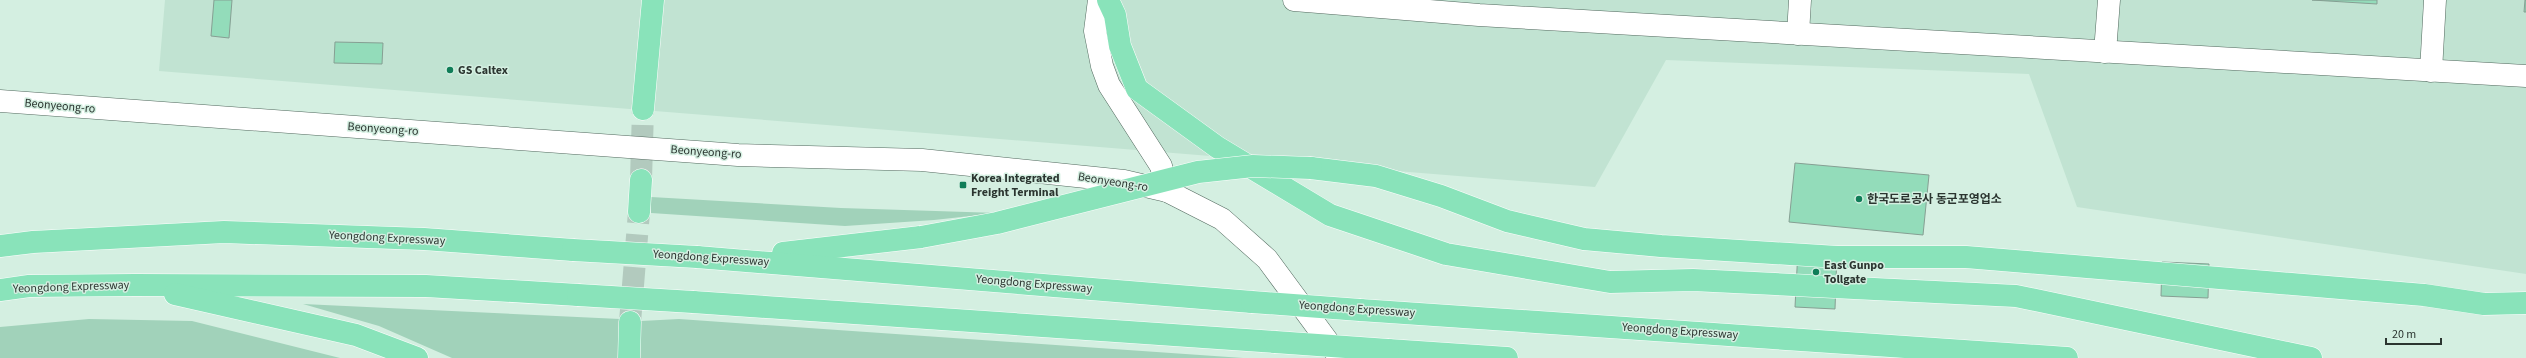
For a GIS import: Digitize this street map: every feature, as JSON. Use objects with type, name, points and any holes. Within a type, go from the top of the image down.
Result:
[{"type":"highway","points":[[643,109],[653,0]]},
{"type":"highway","points":[[1108,0],[1115,16],[1120,46],[1137,89],[1217,147],[1330,215],[1446,254],[1610,282],[1693,280],[2016,296],[2311,358]]},
{"type":"highway","points":[[729,258],[921,237],[998,223],[1198,172],[1253,166],[1311,168],[1376,176],[1441,196],[1507,221],[1584,239],[1661,246],[1837,257],[1966,257],[2424,295],[2484,304],[2526,302]]},
{"type":"highway","points":[[639,212],[641,180]]},
{"type":"highway","name":"Yeongdong Expressway","points":[[0,246],[33,242],[224,232],[424,239],[573,250],[729,258],[1360,310],[2067,358]]},
{"type":"highway","points":[[135,285],[356,335],[417,358]]},
{"type":"highway","name":"Yeongdong Expressway","points":[[0,290],[29,286],[135,285],[426,286],[693,302],[1507,358]]},
{"type":"highway","points":[[629,358],[630,322]]},
{"type":"street","points":[[1098,0],[1095,32],[1102,66],[1110,85],[1161,166],[1167,191]]},
{"type":"street","points":[[1294,0],[1480,7],[1798,34],[2431,72],[2526,76]]},
{"type":"street","points":[[1798,34],[1800,0]]},
{"type":"street","points":[[2105,52],[2109,0]]},
{"type":"street","points":[[2431,72],[2435,0]]},
{"type":"street","name":"Beonyeong-ro","points":[[0,101],[738,155],[922,160],[1124,181],[1167,191],[1222,219],[1267,259],[1340,358]]},
{"type":"shaded area","points":[[165,0],[2526,0],[2526,274],[2077,207],[2029,74],[1666,60],[1595,187],[159,71]]},
{"type":"shaded area","points":[[651,197],[841,208],[998,213],[934,220],[845,226],[651,213]]},
{"type":"shaded area","points":[[303,304],[620,319],[618,358],[452,358],[379,326]]},
{"type":"shaded area","points":[[89,319],[192,321],[340,358],[0,358],[0,327]]},
{"type":"shaded area","points":[[679,319],[1243,358],[639,358],[641,321]]},
{"type":"building","points":[[214,0],[232,0],[229,38],[211,36]]},
{"type":"building","points":[[2312,0],[2377,0],[2377,4]]},
{"type":"building","points":[[2525,0],[2526,12],[2524,12]]},
{"type":"building","points":[[335,42],[383,43],[382,64],[334,63]]},
{"type":"building","name":"한국도로공사 동군포영업소","points":[[1795,163],[1929,175],[1923,235],[1789,222]]},
{"type":"building","name":"East Gunpo Tollgate","points":[[1798,250],[1837,252],[1835,309],[1795,307]]},
{"type":"building","points":[[2162,262],[2209,264],[2208,298],[2161,296]]},
{"type":"tunnel","points":[[641,180],[643,109]]},
{"type":"tunnel","points":[[630,322],[639,212]]},
{"type":"place","name":"GS Caltex","points":[[450,70]]},
{"type":"place","name":"Korea Integrated Freight Terminal","points":[[963,185]]},
{"type":"place","name":"한국도로공사 동군포영업소","points":[[1859,199]]},
{"type":"place","name":"East Gunpo Tollgate","points":[[1816,272]]}]
